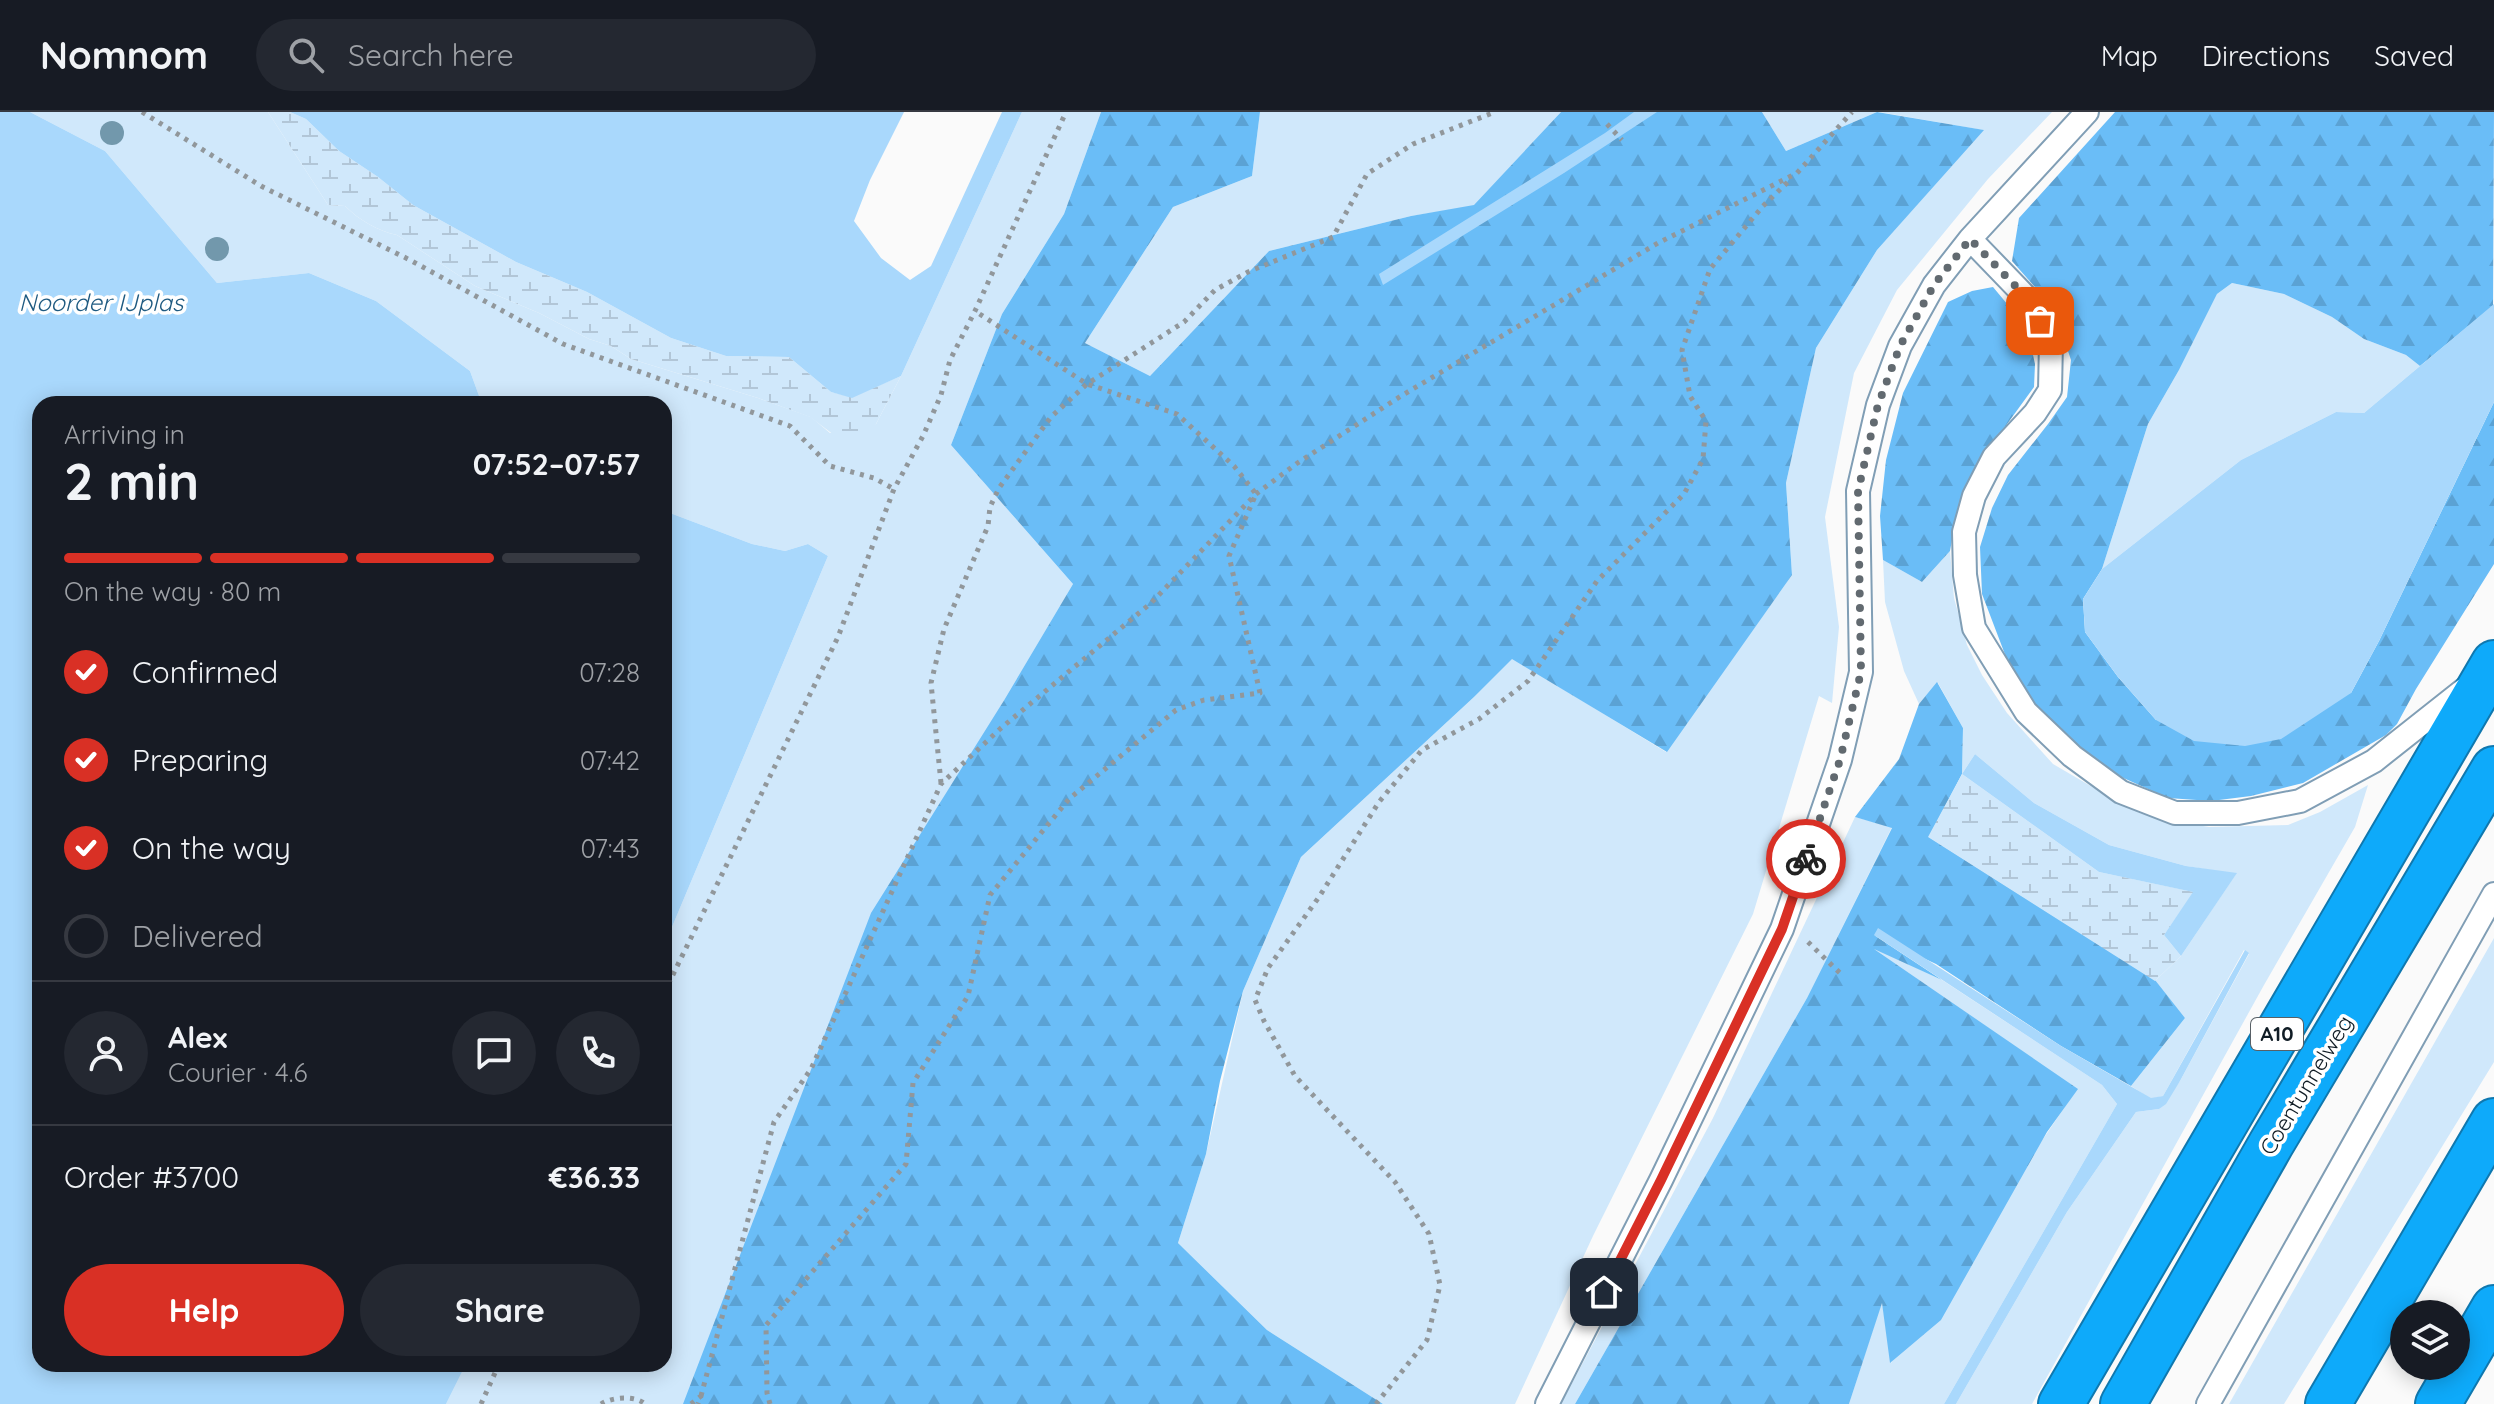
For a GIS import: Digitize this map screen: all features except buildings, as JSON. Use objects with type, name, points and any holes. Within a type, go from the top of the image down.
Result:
[{"type":"highway","name":"A10","points":[[2061,1404],[2492,666]]},
{"type":"highway","name":"Coentunnelweg","points":[[2123,1404],[2271,1144],[2494,769]]},
{"type":"highway","points":[[2328,1404],[2494,1121]]},
{"type":"highway","points":[[2438,1404],[2494,1308]]},
{"type":"lane","points":[[1547,1404],[1661,1180],[1785,921],[1840,760],[1861,672],[1858,491],[1878,405],[1900,346],[1934,285],[1970,239],[2087,112]]},
{"type":"lane","points":[[1970,239],[2028,299],[2051,342],[2050,390],[2035,413],[1994,457],[1974,496],[1964,532],[1965,575],[1974,628],[2026,712],[2072,756],[2121,792],[2175,813],[2238,813],[2300,801],[2374,761],[2492,666]]},
{"type":"lane","points":[[2208,1404],[2494,894]]},
{"type":"path","points":[[142,112],[261,186],[410,260],[563,344],[790,426],[830,466],[874,478],[894,489]]},
{"type":"path","points":[[672,977],[838,637],[894,489],[941,395],[950,360],[1066,112]]},
{"type":"path","points":[[941,784],[931,683],[944,629],[988,526],[990,507],[999,488],[1051,417],[1087,384],[1184,322],[1215,290],[1248,272],[1333,237],[1367,174],[1413,144],[1495,112]]},
{"type":"path","points":[[1376,1404],[1427,1340],[1440,1285],[1429,1234],[1395,1182],[1295,1076],[1255,1000],[1268,968],[1319,897],[1379,802],[1422,750],[1479,719],[1528,681],[1597,581],[1684,494],[1703,459],[1706,421],[1690,396],[1682,350],[1710,269],[1763,206],[1852,112]]},
{"type":"path","points":[[1607,124],[1622,140]]},
{"type":"path","points":[[698,1404],[774,1122],[811,1069],[941,784],[1000,729],[1151,603],[1256,494],[1296,464],[1401,396],[1644,251],[1797,173]]},
{"type":"path","points":[[975,311],[1087,384],[1177,414],[1234,466],[1256,494]]},
{"type":"path","points":[[770,1404],[767,1393],[766,1325],[906,1164],[913,1083],[968,996],[990,895],[1069,799],[1176,710],[1204,700],[1260,693],[1229,556],[1256,494]]},
{"type":"path","points":[[1785,921],[1842,975]]},
{"type":"path","points":[[481,1404],[495,1372]]},
{"type":"path","points":[[691,1404],[701,1396]]},
{"type":"path","points":[[601,1404],[610,1399],[640,1400],[645,1404]]},
{"type":"green space","points":[[30,112],[268,112],[328,205],[345,206],[363,220],[397,235],[475,286],[539,313],[589,339],[611,346],[631,359],[811,417],[830,433],[876,424],[1022,112],[1101,112],[1064,214],[1002,314],[951,445],[1073,584],[1003,702],[696,1404],[446,1404],[462,1372],[672,1372],[672,927],[828,556],[808,544],[785,551],[752,544],[672,514],[672,396],[479,396],[470,371],[376,301],[309,273],[217,283],[105,151]]},
{"type":"green space","points":[[268,112],[290,112],[306,119],[339,151],[413,205],[516,262],[587,292],[671,338],[726,356],[789,357],[831,392],[852,397],[901,376],[876,424],[846,444],[810,417],[631,359],[611,346],[589,339],[539,313],[475,286],[397,235],[363,220],[345,206],[328,205]]},
{"type":"green space","points":[[1101,112],[1260,112],[1252,176],[1173,207],[1085,343],[1150,376],[1269,251],[1411,216],[1474,205],[1561,112],[1762,112],[1786,151],[1877,112],[1984,130],[1877,250],[1816,348],[1786,483],[1792,575],[1667,752],[1512,659],[1301,857],[1243,991],[1220,1081],[1206,1154],[1178,1243],[1267,1330],[1383,1404],[683,1404],[871,913],[1073,584],[951,445],[1002,314],[1064,214]]},
{"type":"green space","points":[[1260,112],[1561,112],[1474,206],[1411,216],[1269,251],[1150,376],[1085,343],[1173,207],[1252,176]]},
{"type":"green space","points":[[1762,112],[1877,112],[1786,151]]},
{"type":"green space","points":[[1879,112],[2052,112],[1988,179],[1897,290],[1854,373],[1825,517],[1839,627],[1832,703],[1819,696],[1753,914],[1593,1236],[1515,1404],[1383,1404],[1267,1330],[1178,1243],[1206,1154],[1243,991],[1301,857],[1512,658],[1666,752],[1792,575],[1786,483],[1816,348],[1877,250],[1983,130]]},
{"type":"green space","points":[[2115,112],[2494,112],[2493,306],[2420,366],[2406,355],[2364,339],[2332,317],[2284,294],[2232,283],[2217,294],[2148,424],[2102,569],[2083,599],[2085,632],[2118,677],[2156,720],[2351,693],[2494,402],[2494,564],[2397,724],[2386,735],[2303,783],[2251,796],[2211,801],[2168,798],[2119,776],[2074,746],[2045,717],[2014,678],[1982,594],[1980,547],[1992,508],[2008,475],[2067,397],[2071,360],[2060,327],[2041,294],[2012,261],[2019,218]]},
{"type":"green space","points":[[2232,283],[2284,294],[2332,317],[2364,339],[2406,355],[2420,366],[2364,413],[2336,412],[2241,460],[2102,569],[2148,424],[2217,294]]},
{"type":"green space","points":[[1993,287],[2029,337],[2035,364],[2034,387],[1989,449],[1958,507],[1950,551],[1922,582],[1883,560],[1880,516],[1886,460],[1903,393],[1948,302],[1972,291]]},
{"type":"green space","points":[[1950,551],[1954,598],[1967,645],[2007,713],[2053,764],[2125,806],[2156,818],[2209,827],[2288,825],[2320,812],[2368,785],[2355,827],[2032,1404],[1956,1404],[2067,1212],[2136,1112],[2159,1109],[2180,1081],[2249,954],[2244,950],[2163,1096],[2151,1099],[2131,1086],[2185,1018],[2155,981],[2181,956],[2236,874],[2186,866],[2109,845],[2034,803],[1975,754],[1962,774],[1963,728],[1938,683],[1919,704],[1904,671],[1885,602],[1883,560],[1922,582]]},
{"type":"green space","points":[[1937,682],[1963,728],[1962,774],[1929,837],[2155,980],[2185,1018],[2131,1086],[2061,1046],[1936,964],[1874,935],[1942,980],[1874,949],[2078,1089],[2047,1132],[1941,1320],[1890,1363],[1882,1303],[1849,1404],[1575,1404],[1807,998],[1892,828],[1855,817],[1899,759],[1919,704]]},
{"type":"green space","points":[[1962,774],[2099,872],[2194,892],[2164,935],[2181,956],[2155,981],[1928,837]]},
{"type":"green space","points":[[1855,817],[1892,827],[1807,998],[1575,1404],[1561,1404],[1713,1118]]},
{"type":"green space","points":[[2494,938],[2494,1062],[2284,1404],[2229,1404]]},
{"type":"green space","points":[[1868,945],[1942,980],[2102,1085],[2117,1104],[1944,1404],[1849,1404],[1882,1301],[1891,1363],[2077,1089]]},
{"type":"water","name":"Noorder IJplas","points":[[0,112],[30,112],[105,151],[217,283],[309,273],[376,301],[470,371],[479,396],[32,396],[32,1372],[462,1372],[446,1404],[0,1404]]},
{"type":"water","points":[[290,112],[904,112],[870,180],[854,221],[881,258],[910,280],[931,266],[1002,112],[1022,112],[901,376],[852,398],[831,392],[789,357],[726,356],[671,338],[587,292],[516,262],[413,205],[339,151],[306,119]]},
{"type":"water","points":[[1634,112],[1657,112],[1383,285],[1379,274]]},
{"type":"water","points":[[2494,304],[2494,402],[2351,693],[2281,739],[2245,746],[2194,741],[2156,720],[2118,677],[2085,632],[2083,599],[2102,569],[2241,460],[2336,412],[2364,413]]},
{"type":"water","points":[[672,514],[752,544],[785,551],[808,544],[828,556],[672,927]]},
{"type":"water","points":[[1975,754],[2034,803],[2109,845],[2186,866],[2237,873],[2181,956],[2164,935],[2193,892],[2099,872],[1962,774]]},
{"type":"water","points":[[1878,928],[2061,1046],[2151,1098],[2163,1096],[2245,950],[2249,953],[2166,1104],[2159,1109],[2136,1112],[2067,1212],[1956,1404],[1944,1404],[2117,1104],[2102,1085],[1874,935]]},
{"type":"way so far","points":[[1806,859],[1840,760],[1861,672],[1858,491],[1878,405],[1900,346],[1934,285],[1970,239],[2028,299],[2040,321]]},
{"type":"route","points":[[1604,1292],[1782,929],[1806,859]]}]
